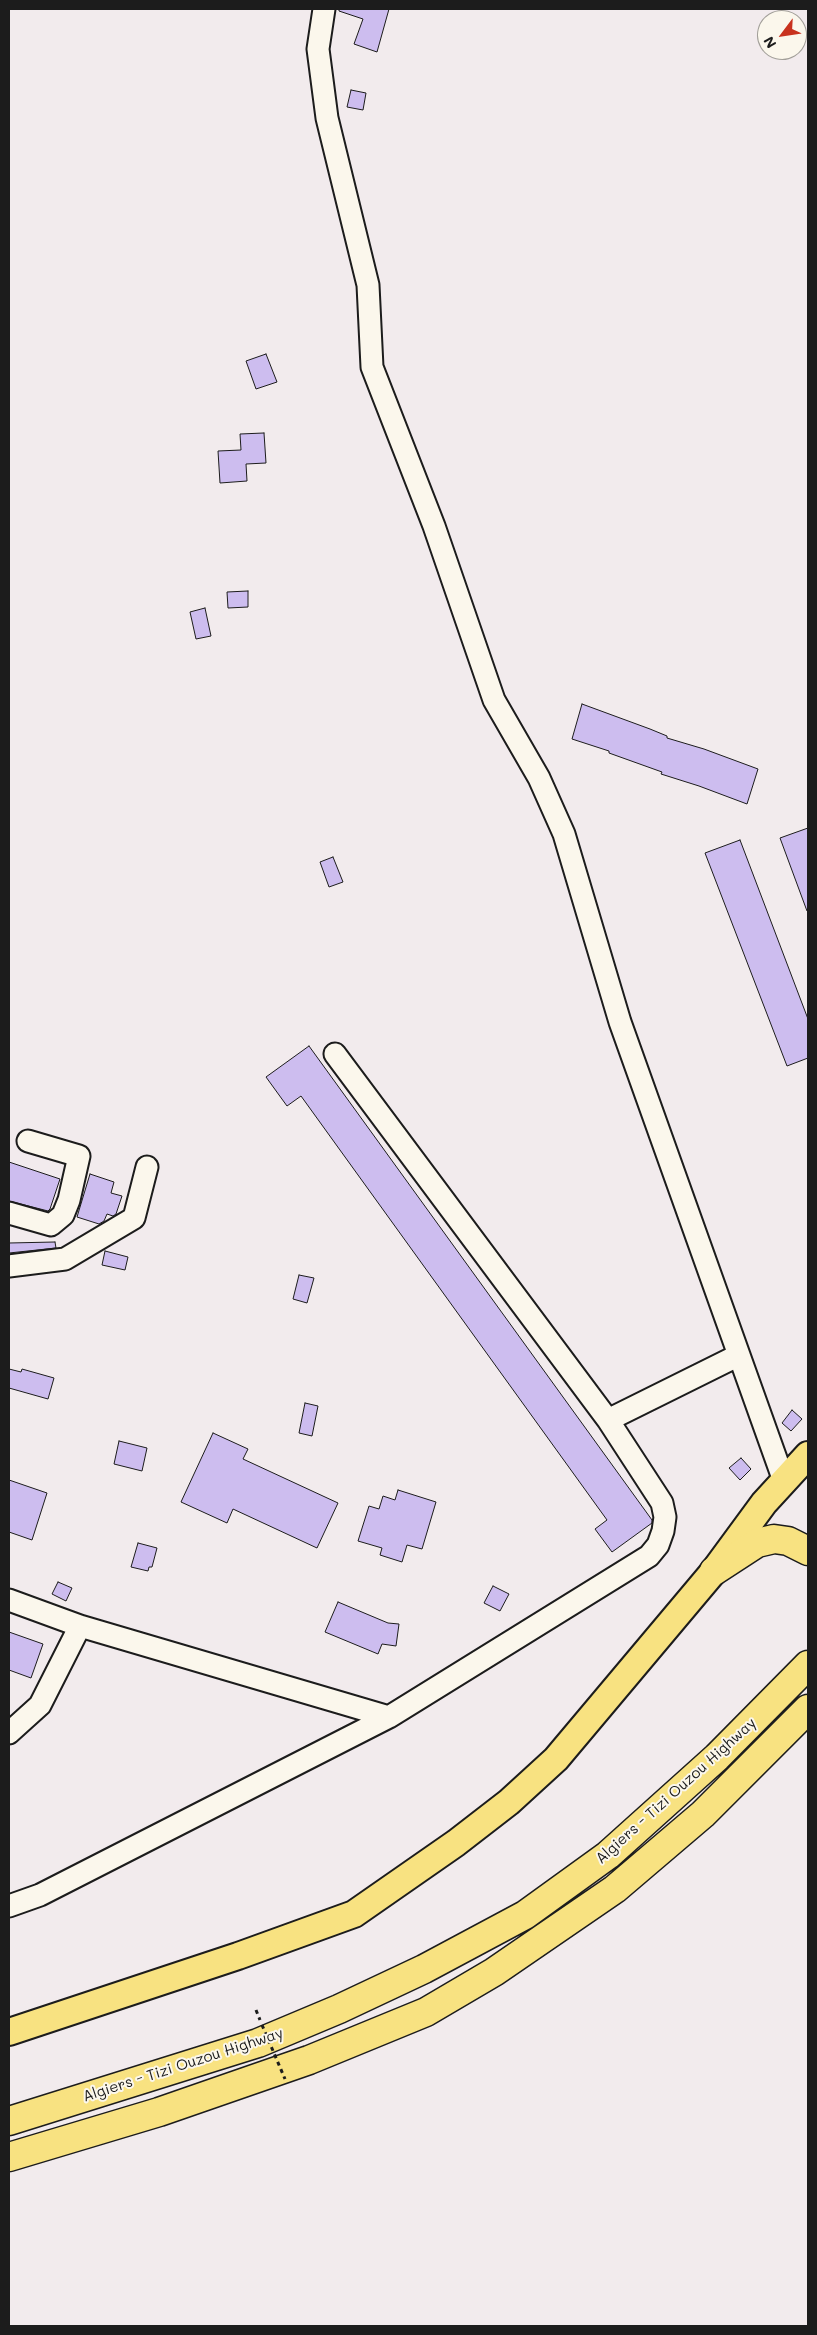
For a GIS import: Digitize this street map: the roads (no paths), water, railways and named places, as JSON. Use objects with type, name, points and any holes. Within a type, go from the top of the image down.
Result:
[{"type":"highway","points":[[714,1571],[757,1543],[774,1539],[788,1541],[808,1551]]},
{"type":"highway","points":[[802,1672],[808,1651]]},
{"type":"highway","name":"Algiers - Tizi Ouzou Highway","points":[[9,2121],[258,2043],[340,2009],[424,1969],[525,1915],[608,1855],[717,1757],[802,1672]]},
{"type":"highway","name":"Algiers - Tizi Ouzou Highway","points":[[9,2157],[159,2112],[309,2060],[426,2012],[494,1972],[615,1889],[703,1814],[808,1709]]},
{"type":"main road","points":[[9,2032],[238,1956],[354,1914],[463,1837],[510,1802],[556,1758],[714,1571],[764,1503],[808,1455]]},
{"type":"street","points":[[324,9],[318,49],[320,68],[327,118],[368,285],[372,367],[434,526],[494,700],[539,778],[564,834],[620,1022],[784,1481]]},
{"type":"street","points":[[9,1906],[40,1895],[389,1717],[649,1556],[658,1545],[664,1531],[665,1517],[662,1503],[608,1420],[334,1054]]},
{"type":"street","points":[[9,1213],[51,1225],[63,1215],[69,1200],[79,1156],[28,1141]]},
{"type":"street","points":[[9,1266],[65,1259],[134,1218],[147,1167]]},
{"type":"street","points":[[608,1420],[739,1354]]},
{"type":"street","points":[[9,1600],[80,1626],[389,1717]]},
{"type":"street","points":[[9,1733],[40,1705],[80,1626]]}]
